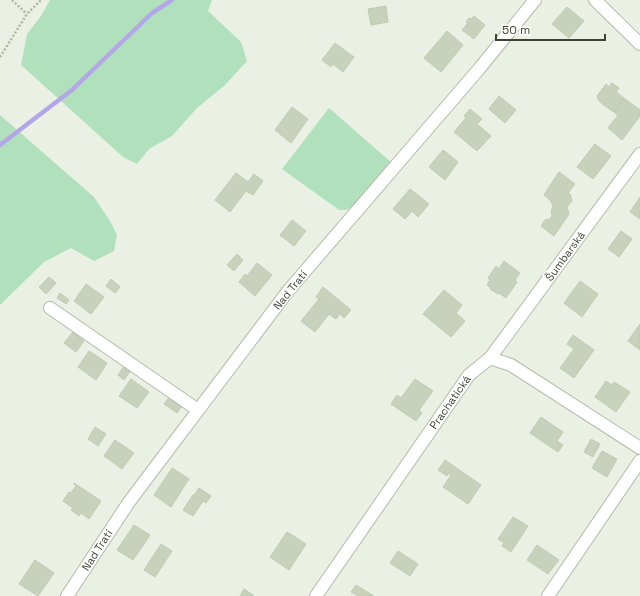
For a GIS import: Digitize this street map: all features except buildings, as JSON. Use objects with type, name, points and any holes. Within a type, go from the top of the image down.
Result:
[{"type":"street","name":"Nad Tratí","points":[[67,596],[128,502],[288,291],[479,69],[535,0]]},
{"type":"street","points":[[595,0],[640,44]]},
{"type":"street","name":"Šumbarská","points":[[490,358],[640,154]]},
{"type":"street","points":[[50,308],[198,410]]},
{"type":"street","points":[[490,358],[511,365],[640,448]]},
{"type":"street","name":"Prachatická","points":[[316,596],[469,375],[490,358]]},
{"type":"street","points":[[548,596],[640,461]]},
{"type":"path","points":[[12,0],[27,14]]},
{"type":"path","points":[[0,58],[27,14],[41,0]]},
{"type":"green space","points":[[50,0],[212,0],[208,11],[241,42],[247,61],[225,85],[197,108],[172,136],[149,149],[137,164],[123,157],[21,65],[27,34],[41,16]]},
{"type":"green space","points":[[329,108],[392,163],[354,206],[347,210],[339,210],[282,169]]},
{"type":"green space","points":[[0,115],[94,197],[110,221],[117,235],[114,251],[94,261],[71,248],[44,262],[0,305]]},
{"type":"waterway","points":[[0,145],[72,90],[152,13],[172,0]]}]
